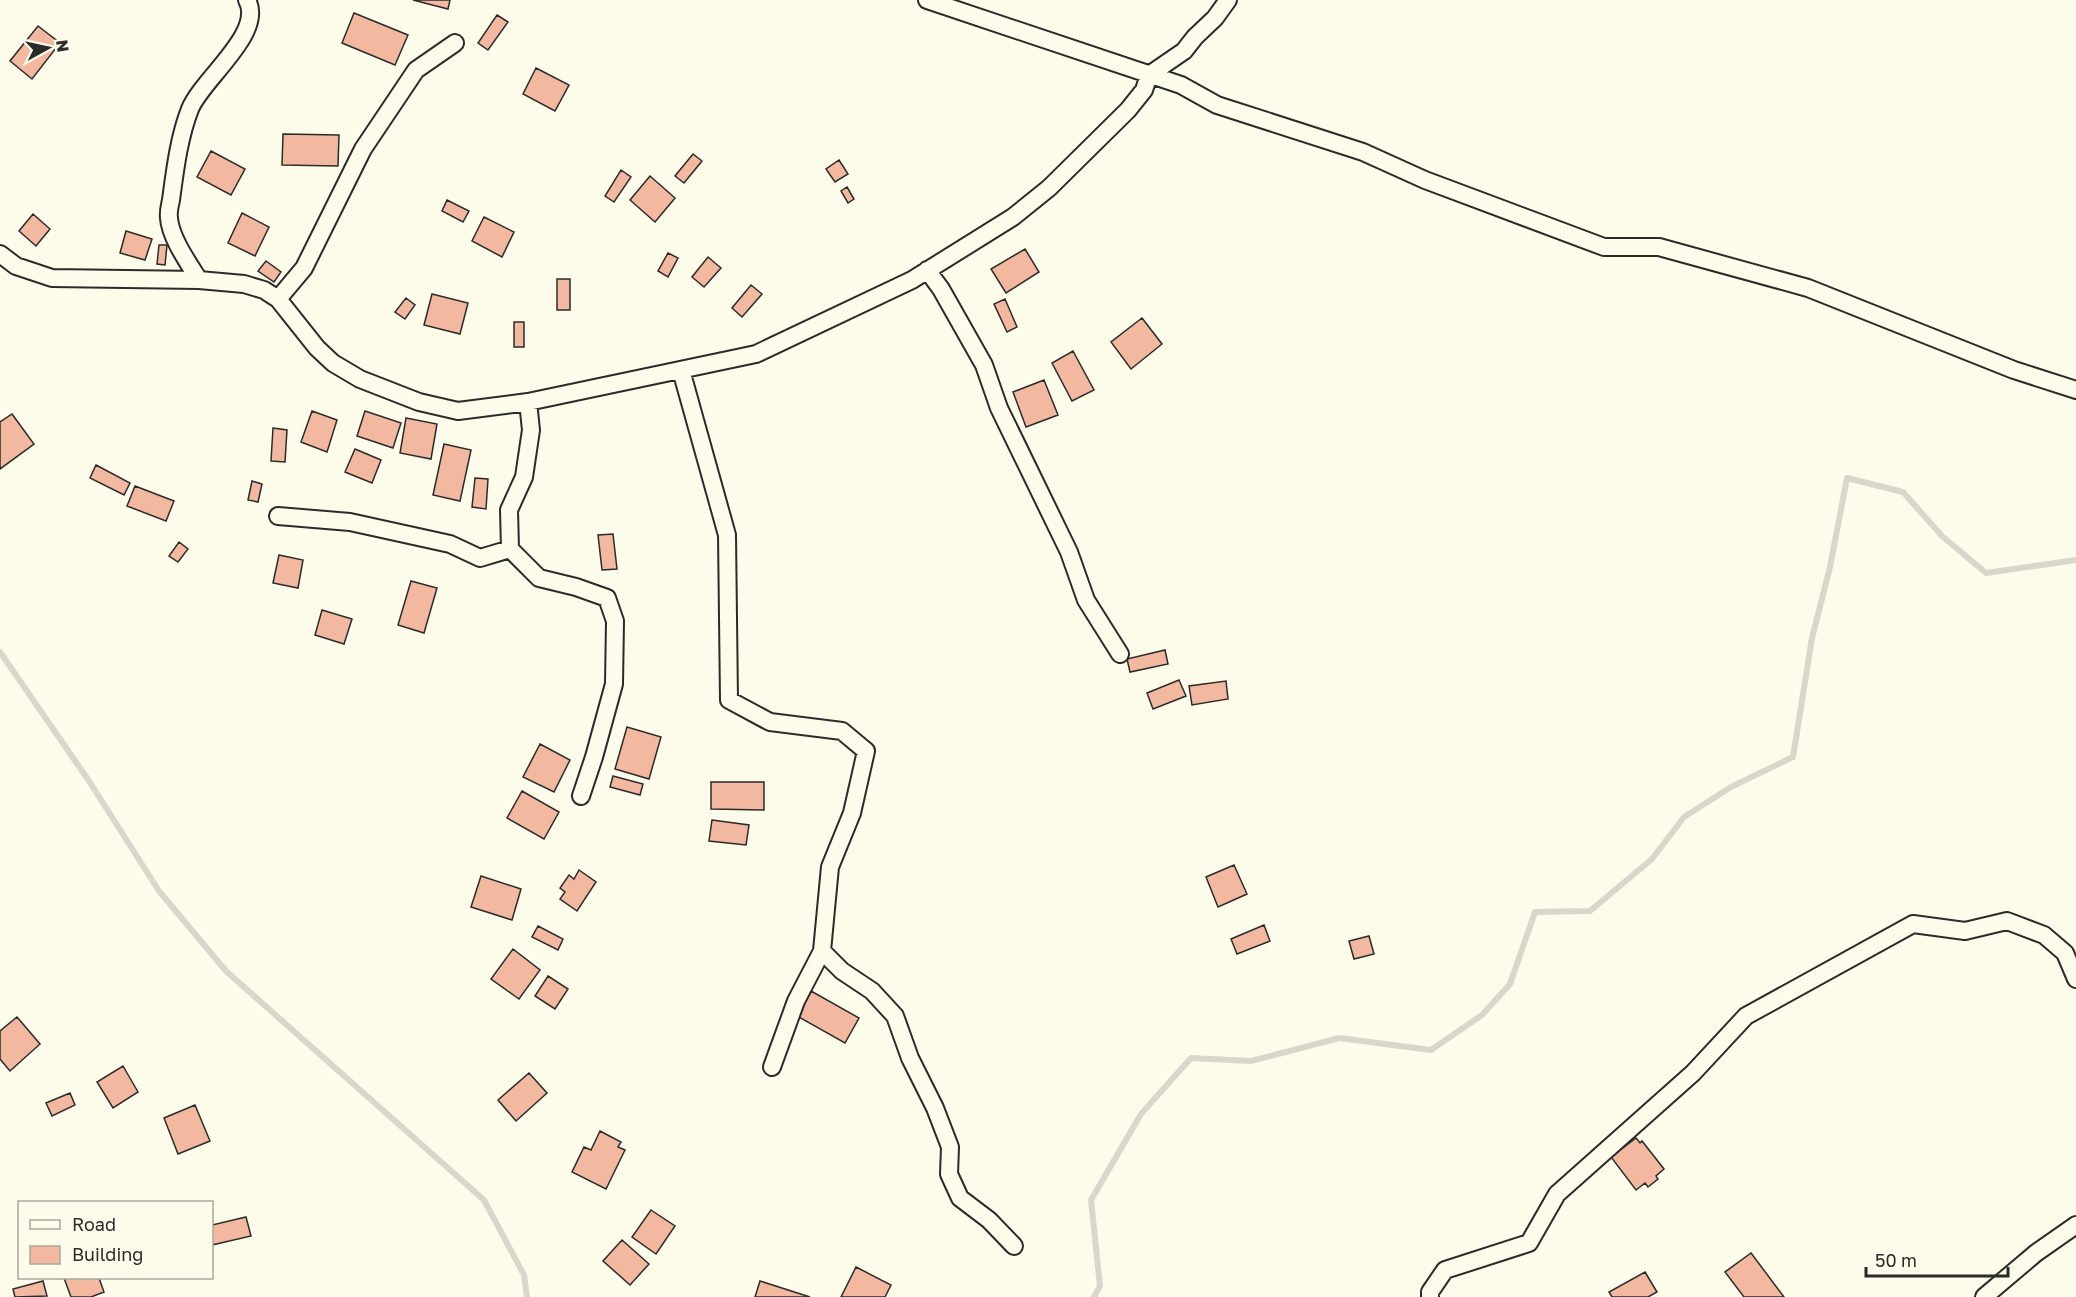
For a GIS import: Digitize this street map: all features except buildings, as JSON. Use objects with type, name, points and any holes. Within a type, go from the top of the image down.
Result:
[{"type":"street","points":[[200,280],[180,250],[169,219],[172,188],[190,108],[219,66],[246,34],[252,16],[248,0]]},
{"type":"street","points":[[927,0],[1181,85],[1217,105],[1363,152],[1425,180],[1604,247],[1659,248],[1808,288],[2014,369],[2076,390]]},
{"type":"street","points":[[0,254],[16,266],[52,278],[200,280],[244,284],[264,290],[278,299],[317,348],[333,363],[360,379],[419,402],[458,411],[528,402],[756,354],[912,280],[1013,217],[1049,188],[1128,110],[1144,90],[1149,75],[1184,51],[1215,18],[1228,0]]},
{"type":"street","points":[[278,299],[304,267],[363,149],[416,70],[455,43]]},
{"type":"street","points":[[927,270],[941,289],[984,365],[999,408],[1069,552],[1086,600],[1120,654]]},
{"type":"street","points":[[681,370],[727,535],[729,700],[770,722],[842,731],[866,751],[852,813],[830,867],[822,951],[796,1001],[772,1067]]},
{"type":"street","points":[[528,402],[531,430],[524,477],[509,510],[510,549],[539,578],[576,587],[607,598],[615,621],[614,684],[581,795]]},
{"type":"street","points":[[278,516],[350,522],[450,544],[480,558],[510,549]]},
{"type":"street","points":[[1430,1297],[1430,1292],[1445,1270],[1529,1243],[1557,1194],[1694,1073],[1746,1016],[1913,924],[1965,931],[2007,921],[2044,935],[2065,953],[2076,979]]},
{"type":"street","points":[[822,951],[842,971],[872,991],[895,1016],[910,1059],[935,1108],[950,1147],[949,1174],[960,1198],[989,1220],[1014,1246]]},
{"type":"street","points":[[1984,1297],[2036,1253],[2076,1225]]},
{"type":"waterway","points":[[1094,1297],[1100,1286],[1091,1200],[1141,1114],[1191,1058],[1251,1061],[1339,1038],[1431,1050],[1482,1015],[1510,984],[1535,912],[1590,911],[1652,859],[1684,817],[1731,787],[1793,757],[1812,638],[1830,567],[1847,478],[1903,492],[1942,536],[1986,573],[2076,560]]},
{"type":"waterway","points":[[0,652],[89,781],[159,891],[226,971],[484,1200],[524,1275],[527,1297]]}]
